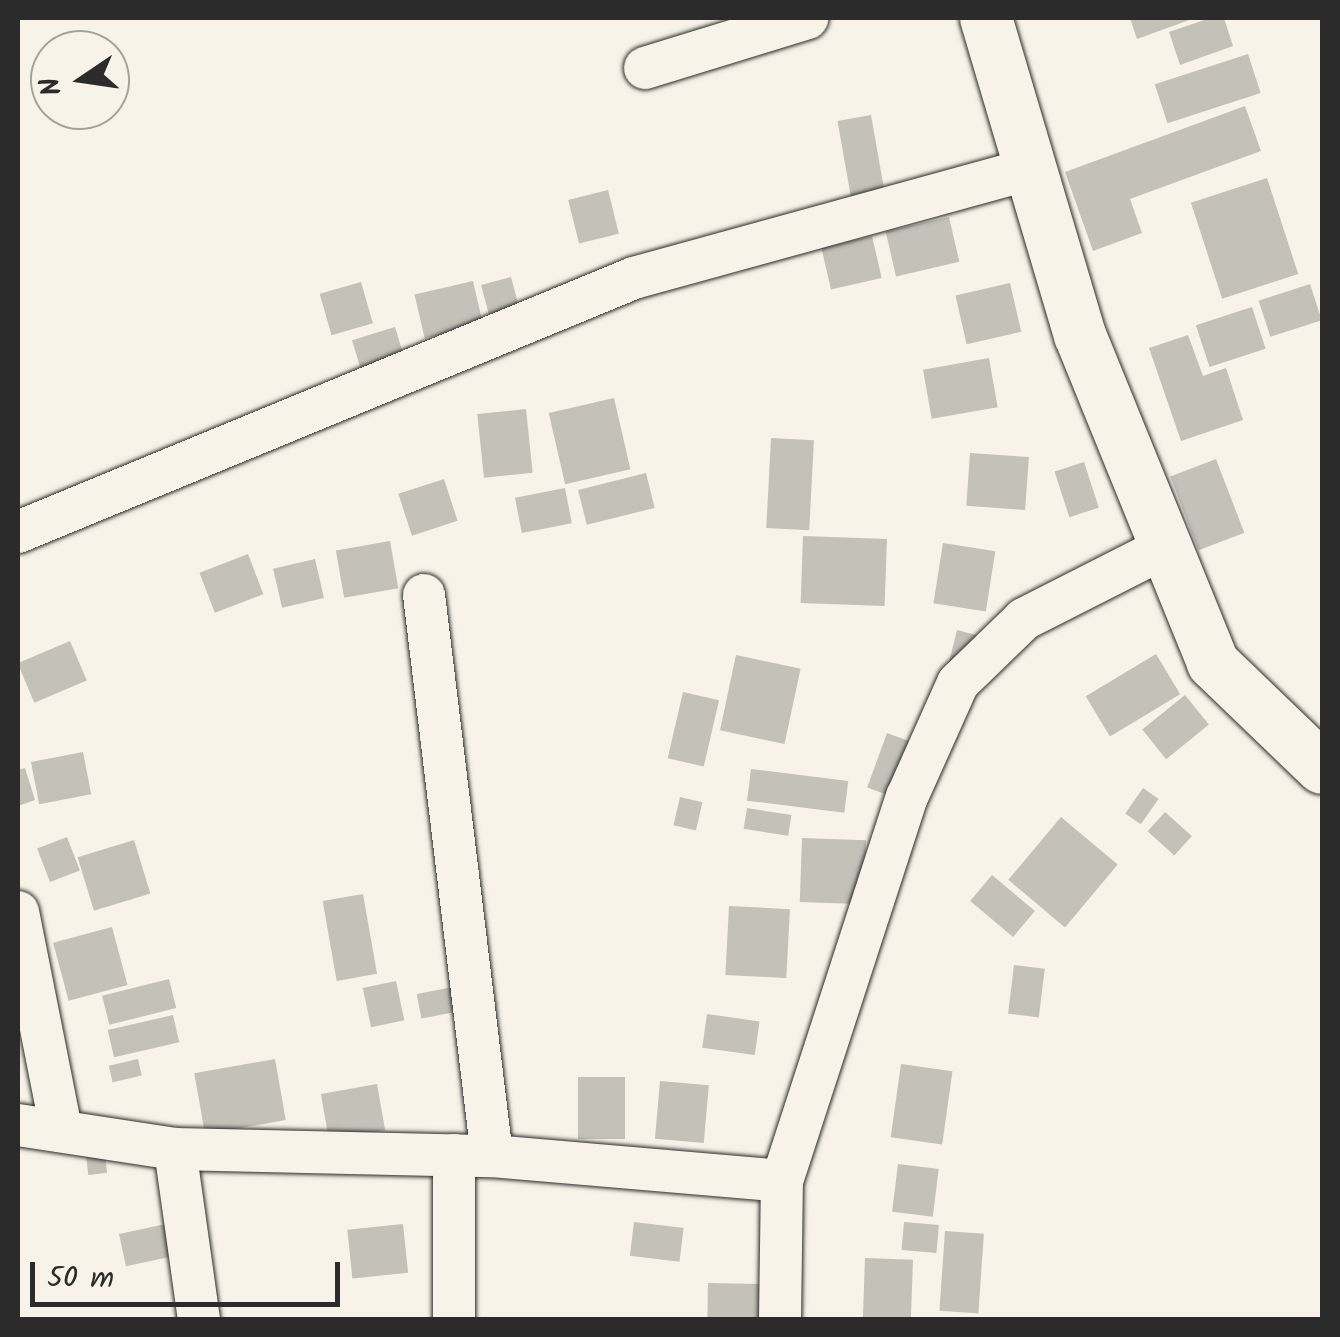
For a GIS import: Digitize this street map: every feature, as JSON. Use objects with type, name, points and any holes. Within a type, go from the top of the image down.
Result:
[{"type":"street","points":[[645,68],[808,18]]},
{"type":"street","points":[[986,18],[1034,168],[1080,334],[1212,663],[1322,768]]},
{"type":"street","points":[[18,532],[634,278],[1034,168]]},
{"type":"street","points":[[780,1320],[782,1181],[908,797],[958,683],[1024,618],[1166,547]]},
{"type":"street","points":[[424,595],[473,1156],[454,1320]]},
{"type":"street","points":[[18,912],[61,1130]]},
{"type":"street","points":[[18,1125],[174,1148],[473,1156],[782,1181]]},
{"type":"street","points":[[174,1148],[199,1320]]},
{"type":"building","points":[[1130,18],[1195,18],[1137,39]]},
{"type":"building","points":[[1210,18],[1224,18],[1233,46],[1180,65],[1169,32]]},
{"type":"building","points":[[1248,54],[1261,93],[1167,123],[1155,84]]},
{"type":"building","points":[[1245,106],[1261,151],[1130,199],[1142,233],[1093,251],[1065,172]]},
{"type":"building","points":[[871,115],[884,191],[851,197],[838,121]]},
{"type":"building","points":[[1267,178],[1298,274],[1222,299],[1191,203]]},
{"type":"building","points":[[608,190],[619,234],[579,244],[568,200]]},
{"type":"building","points":[[949,217],[959,262],[896,276],[886,232]]},
{"type":"building","points":[[872,236],[882,278],[831,290],[821,248]]},
{"type":"building","points":[[511,277],[521,314],[491,322],[481,285]]},
{"type":"building","points":[[473,281],[483,325],[425,338],[415,294]]},
{"type":"building","points":[[361,282],[373,323],[332,335],[320,294]]},
{"type":"building","points":[[1010,283],[1021,332],[967,344],[955,296]]},
{"type":"building","points":[[1310,284],[1322,320],[1270,337],[1259,301]]},
{"type":"building","points":[[1252,307],[1266,349],[1209,367],[1196,325]]},
{"type":"building","points":[[395,327],[406,364],[363,377],[352,340]]},
{"type":"building","points":[[1188,335],[1203,376],[1226,368],[1243,420],[1181,441],[1149,348]]},
{"type":"building","points":[[989,358],[998,407],[932,419],[923,370]]},
{"type":"building","points":[[614,398],[630,469],[565,484],[549,413]]},
{"type":"building","points":[[526,409],[533,473],[484,478],[477,414]]},
{"type":"building","points":[[771,438],[814,440],[809,530],[766,528]]},
{"type":"building","points":[[970,453],[1029,457],[1025,510],[966,506]]},
{"type":"building","points":[[1216,459],[1244,533],[1199,550],[1170,477]]},
{"type":"building","points":[[1084,462],[1099,508],[1069,517],[1055,472]]},
{"type":"building","points":[[646,473],[655,508],[587,525],[578,490]]},
{"type":"building","points":[[444,479],[458,521],[412,536],[398,494]]},
{"type":"building","points":[[565,488],[572,523],[522,533],[515,498]]},
{"type":"building","points":[[803,536],[887,539],[885,606],[801,603]]},
{"type":"building","points":[[390,541],[398,588],[344,598],[336,551]]},
{"type":"building","points":[[943,543],[995,551],[986,612],[933,603]]},
{"type":"building","points":[[248,554],[263,594],[215,613],[199,573]]},
{"type":"building","points":[[315,559],[324,598],[282,608],[273,569]]},
{"type":"building","points":[[957,630],[999,641],[948,666]]},
{"type":"building","points":[[70,641],[87,681],[34,703],[18,663]]},
{"type":"building","points":[[1156,654],[1180,694],[1110,737],[1086,696]]},
{"type":"building","points":[[736,655],[801,669],[785,744],[720,730]]},
{"type":"building","points":[[683,692],[719,700],[704,767],[668,758]]},
{"type":"building","points":[[1185,695],[1209,725],[1166,759],[1142,730]]},
{"type":"building","points":[[887,733],[922,746],[902,800],[867,788]]},
{"type":"building","points":[[83,752],[91,794],[39,804],[31,762]]},
{"type":"building","points":[[25,768],[35,800],[18,806],[18,770]]},
{"type":"building","points":[[751,769],[848,781],[844,813],[747,801]]},
{"type":"building","points":[[1143,788],[1159,799],[1141,824],[1125,813]]},
{"type":"building","points":[[680,797],[702,802],[696,830],[673,825]]},
{"type":"building","points":[[747,808],[791,815],[788,836],[744,829]]},
{"type":"building","points":[[1165,812],[1192,836],[1174,855],[1148,831]]},
{"type":"building","points":[[1061,817],[1118,865],[1065,927],[1008,880]]},
{"type":"building","points":[[67,837],[80,871],[50,882],[37,848]]},
{"type":"building","points":[[802,838],[866,840],[864,904],[800,902]]},
{"type":"building","points":[[134,840],[150,894],[94,911],[78,857]]},
{"type":"building","points":[[992,875],[1035,911],[1013,937],[970,901]]},
{"type":"building","points":[[363,894],[377,974],[337,981],[323,901]]},
{"type":"building","points":[[729,906],[790,909],[786,978],[725,975]]},
{"type":"building","points":[[112,927],[128,985],[69,1001],[53,943]]},
{"type":"building","points":[[1014,965],[1045,969],[1039,1017],[1008,1014]]},
{"type":"building","points":[[169,979],[176,1008],[109,1025],[102,996]]},
{"type":"building","points":[[396,981],[404,1020],[371,1027],[363,988]]},
{"type":"building","points":[[453,987],[458,1012],[421,1019],[417,994]]},
{"type":"building","points":[[707,1014],[759,1021],[755,1055],[702,1048]]},
{"type":"building","points":[[173,1015],[179,1042],[114,1057],[108,1030]]},
{"type":"building","points":[[138,1059],[142,1076],[113,1082],[109,1066]]},
{"type":"building","points":[[275,1059],[286,1120],[205,1134],[194,1073]]},
{"type":"building","points":[[901,1064],[952,1071],[942,1145],[891,1137]]},
{"type":"building","points":[[578,1077],[625,1077],[625,1139],[578,1139]]},
{"type":"building","points":[[660,1081],[709,1085],[704,1143],[655,1139]]},
{"type":"building","points":[[377,1084],[385,1130],[329,1140],[321,1094]]},
{"type":"building","points":[[104,1147],[107,1173],[88,1175],[85,1149]]},
{"type":"building","points":[[898,1164],[939,1169],[933,1217],[892,1212]]},
{"type":"building","points":[[634,1222],[684,1228],[679,1262],[630,1256]]},
{"type":"building","points":[[904,1222],[939,1225],[936,1253],[902,1250]]},
{"type":"building","points":[[166,1224],[173,1256],[126,1266],[119,1234]]},
{"type":"building","points":[[403,1224],[408,1273],[352,1279],[347,1230]]},
{"type":"building","points":[[945,1231],[984,1234],[978,1314],[939,1311]]},
{"type":"building","points":[[865,1258],[913,1260],[911,1320],[863,1320]]},
{"type":"building","points":[[708,1283],[759,1284],[758,1320],[707,1320]]}]
